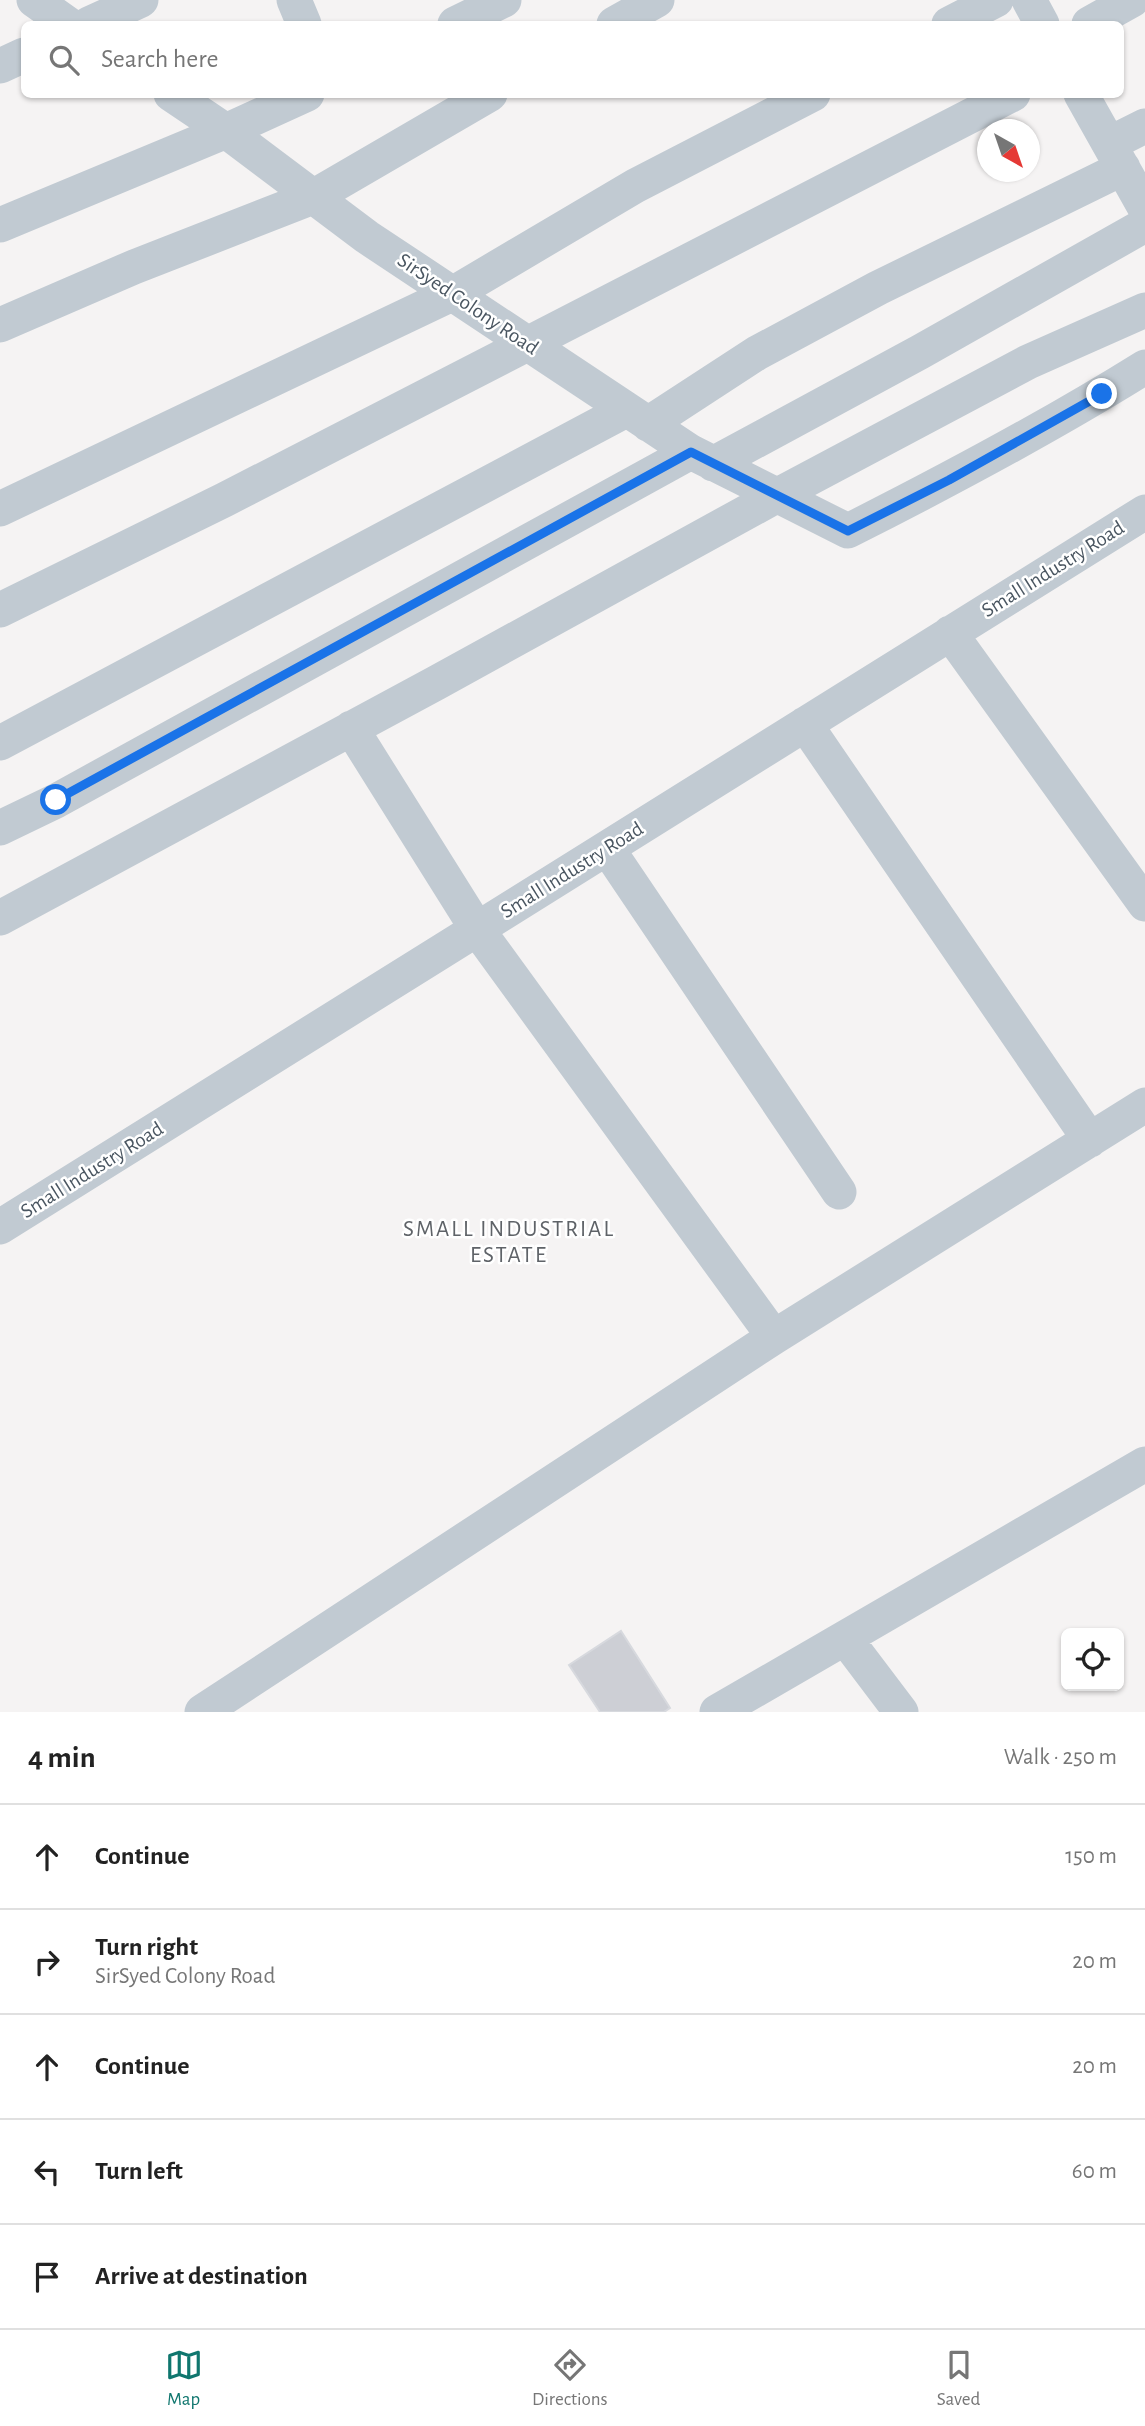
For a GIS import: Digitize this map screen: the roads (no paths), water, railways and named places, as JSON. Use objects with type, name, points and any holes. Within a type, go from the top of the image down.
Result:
[{"type":"street","points":[[33,0],[64,21]]},
{"type":"street","points":[[96,21],[141,0]]},
{"type":"street","points":[[294,0],[303,21]]},
{"type":"street","points":[[461,21],[504,0]]},
{"type":"street","points":[[619,21],[657,0]]},
{"type":"street","points":[[954,21],[996,0]]},
{"type":"street","points":[[1029,0],[1040,21]]},
{"type":"street","points":[[1094,21],[1132,0]]},
{"type":"street","points":[[0,66],[21,56]]},
{"type":"street","name":"SirSyed Colony Road","points":[[178,98],[367,237],[637,417],[702,458],[848,531],[949,480],[1145,367]]},
{"type":"street","points":[[0,225],[226,131],[297,98]]},
{"type":"street","points":[[0,325],[134,267],[313,197],[483,98]]},
{"type":"street","points":[[0,509],[454,293],[635,186],[805,98]]},
{"type":"street","points":[[0,610],[224,500],[1005,98]]},
{"type":"street","points":[[1084,98],[1145,208]]},
{"type":"street","points":[[0,743],[637,417],[878,288],[1116,156],[1145,126]]},
{"type":"street","points":[[0,828],[702,458],[920,352],[1145,225]]},
{"type":"street","points":[[0,918],[1028,362],[1145,310]]},
{"type":"street","name":"Small Industry Road","points":[[0,1227],[1145,512]]},
{"type":"street","points":[[950,633],[1145,904]]},
{"type":"street","points":[[805,724],[1090,1140]]},
{"type":"street","points":[[351,728],[477,929],[774,1337]]},
{"type":"street","points":[[607,848],[839,1192]]},
{"type":"street","points":[[202,1712],[774,1337],[1145,1105]]},
{"type":"street","points":[[717,1712],[1145,1464]]},
{"type":"street","points":[[845,1638],[901,1712]]},
{"type":"district","name":"SMALL INDUSTRIAL ESTATE","points":[[509,1242]]}]
